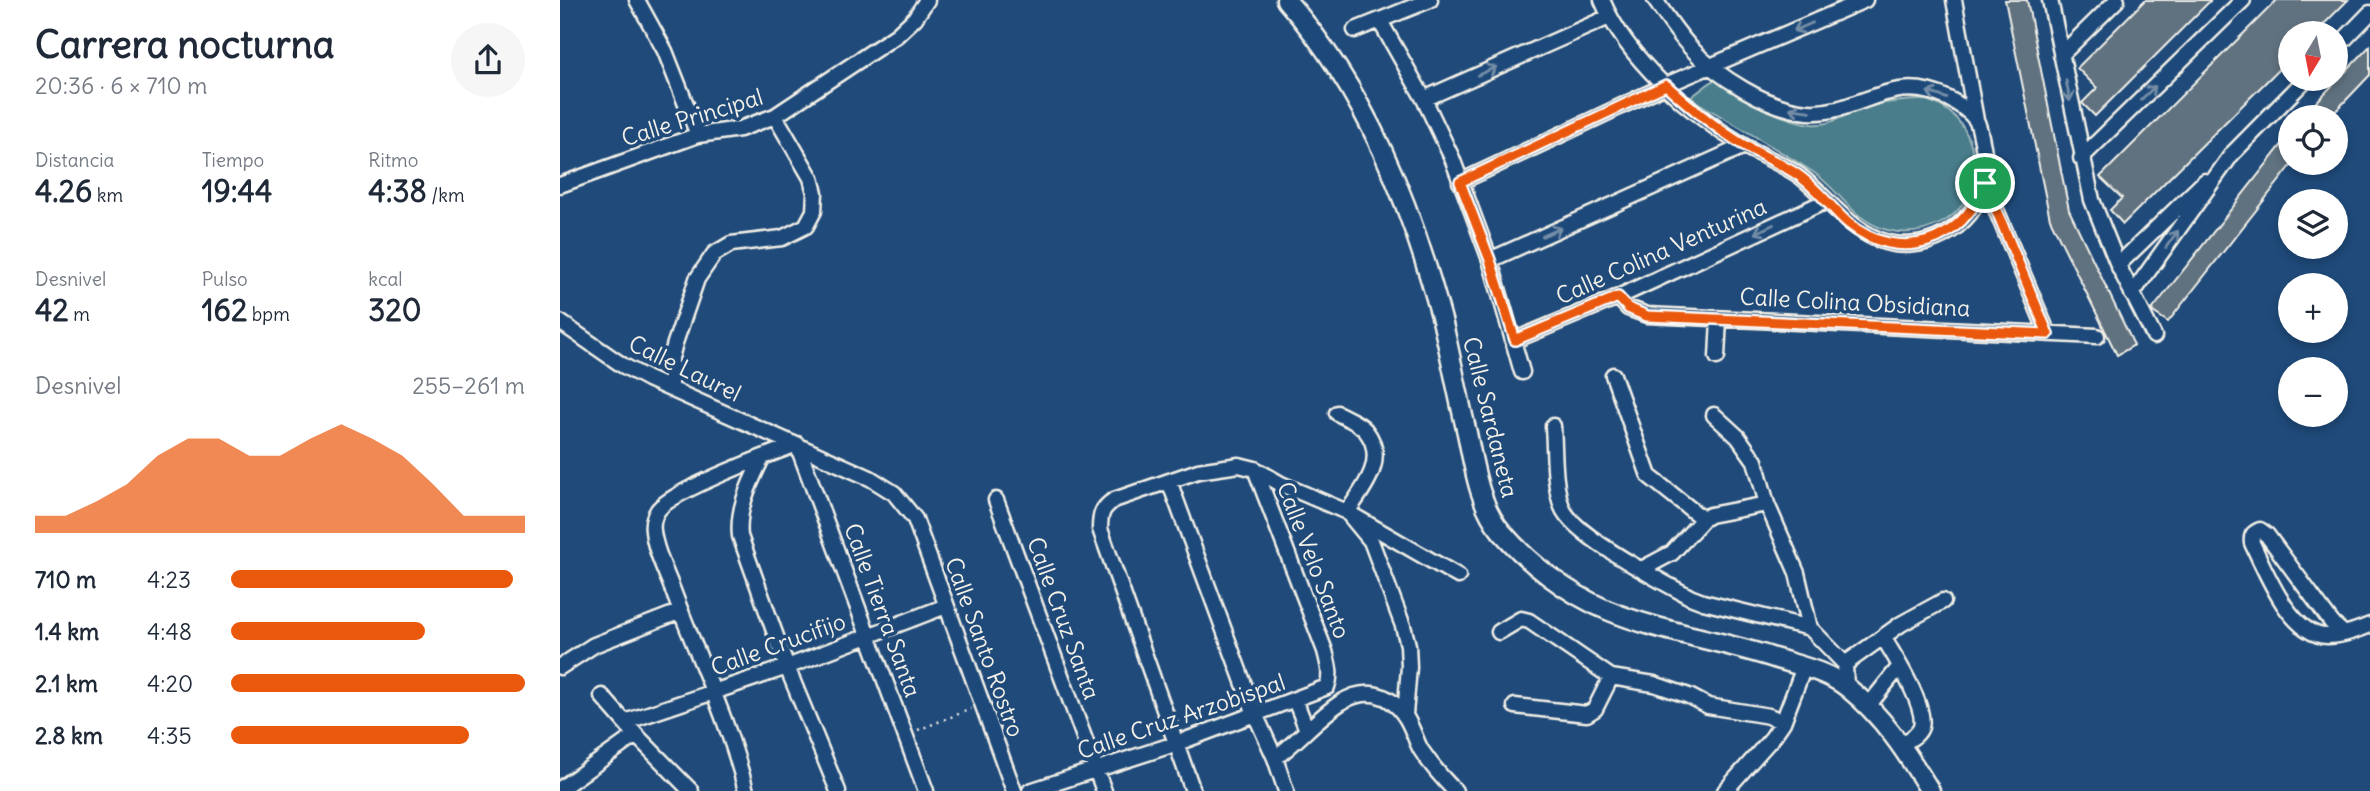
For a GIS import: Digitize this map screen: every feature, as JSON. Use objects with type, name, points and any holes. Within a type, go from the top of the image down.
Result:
[{"type":"street","points":[[637,0],[665,51],[698,135]]},
{"type":"street","name":"Calle Principal","points":[[560,185],[698,135],[740,129],[775,116],[897,35],[915,18],[927,0]]},
{"type":"street","name":"Calle Sardaneta","points":[[1286,0],[1319,40],[1357,100],[1393,173],[1417,238],[1442,320],[1476,477],[1486,505],[1498,527],[1516,548],[1549,576],[1607,610],[1804,667],[1846,686],[1868,706],[1900,745],[1930,791]]},
{"type":"street","points":[[1355,30],[1430,0]]},
{"type":"street","points":[[1602,0],[1609,17],[1638,58],[1703,118],[1744,146],[1801,177],[1849,223],[1882,241],[1900,245],[1923,243],[1943,236],[1959,224],[1979,200],[1985,183],[1985,157],[1954,0]]},
{"type":"street","points":[[1655,0],[1690,47],[1712,67],[1760,98],[1787,108],[1810,112],[1837,108],[1891,90],[1915,89],[1937,93],[1958,103],[1976,120]]},
{"type":"street","points":[[1460,182],[1666,85],[1866,0]]},
{"type":"street","points":[[2050,0],[2081,158],[2097,217],[2154,336]]},
{"type":"street","points":[[2061,55],[2116,0]]},
{"type":"street","points":[[2081,158],[2243,0]]},
{"type":"street","points":[[2348,36],[2370,13]]},
{"type":"street","points":[[1424,99],[1609,17]]},
{"type":"street","points":[[1380,21],[1424,99],[1452,158],[1490,260],[1522,372]]},
{"type":"street","points":[[2119,265],[2294,91]]},
{"type":"street","points":[[671,389],[671,358],[675,343],[697,279],[714,254],[730,244],[782,238],[806,226],[814,211],[815,193],[811,178],[775,116]]},
{"type":"street","points":[[1490,260],[1744,146]]},
{"type":"street","points":[[2132,294],[2232,155]]},
{"type":"street","points":[[1985,183],[2048,334]]},
{"type":"street","name":"Calle Colina Venturina","points":[[1515,340],[1618,297],[1826,201]]},
{"type":"street","name":"Calle Colina Obsidiana","points":[[1618,297],[1628,308],[1640,314],[2097,336]]},
{"type":"street","points":[[1717,357],[1718,319]]},
{"type":"street","name":"Calle Laurel","points":[[560,322],[622,365],[870,478],[894,493],[915,519]]},
{"type":"street","points":[[1613,375],[1649,476],[1703,519]]},
{"type":"street","points":[[1337,413],[1365,430],[1374,449],[1376,462],[1364,488],[1347,512]]},
{"type":"street","points":[[1714,415],[1738,437],[1755,461],[1767,504],[1797,573],[1810,628],[1845,664],[1846,686]]},
{"type":"street","points":[[1553,426],[1557,485],[1563,510],[1584,533],[1703,602],[1810,628]]},
{"type":"street","points":[[744,790],[713,692],[653,530],[658,510],[667,503],[762,457],[797,444]]},
{"type":"street","name":"Calle Tierra Santa","points":[[797,444],[926,791]]},
{"type":"street","points":[[762,457],[738,520],[747,557],[787,667],[838,791]]},
{"type":"street","points":[[1193,791],[1100,529],[1100,515],[1105,507],[1114,500],[1198,471],[1239,465],[1255,469],[1281,484],[1347,512],[1458,576]]},
{"type":"street","name":"Calle Velo Santo","points":[[1255,469],[1330,668]]},
{"type":"street","points":[[1169,481],[1255,715],[1275,758],[1286,791]]},
{"type":"street","name":"Calle Cruz Santa","points":[[996,500],[1104,791]]},
{"type":"street","points":[[1642,569],[1658,563],[1672,553],[1686,541],[1703,519],[1724,511],[1767,504]]},
{"type":"street","points":[[1347,512],[1371,541],[1406,636],[1409,667],[1405,715]]},
{"type":"street","name":"Calle Santo Rostro","points":[[915,519],[1014,791]]},
{"type":"street","points":[[2343,633],[2332,623],[2267,535],[2260,530],[2253,533],[2252,543],[2274,587],[2297,622],[2312,633],[2328,636],[2343,633],[2370,625]]},
{"type":"street","points":[[1845,664],[1901,624],[1942,601]]},
{"type":"street","name":"Calle Crucifijo","points":[[625,722],[787,667],[946,606]]},
{"type":"street","points":[[560,667],[594,645],[681,611]]},
{"type":"street","points":[[1499,632],[1521,619],[1529,621],[1612,677],[1654,684],[1708,706],[1786,717]]},
{"type":"street","points":[[1883,638],[1900,666],[1921,713],[1922,725],[1917,734],[1900,745]]},
{"type":"street","points":[[1868,706],[1900,666]]},
{"type":"street","points":[[1725,791],[1772,738],[1786,717],[1804,667]]},
{"type":"street","name":"Calle Cruz Arzobispal","points":[[1030,791],[1175,744],[1327,687],[1330,668]]},
{"type":"street","points":[[1515,706],[1587,713],[1595,709],[1612,677]]},
{"type":"street","points":[[1275,758],[1341,703],[1372,692],[1392,702],[1405,715],[1421,749],[1455,791]]},
{"type":"street","points":[[602,696],[691,791]]},
{"type":"street","points":[[1295,700],[1307,730]]},
{"type":"street","points":[[560,790],[636,735]]},
{"type":"path","points":[[906,736],[981,705]]},
{"type":"shaded area","points":[[1715,79],[1773,112],[1811,124],[1834,121],[1876,105],[1909,100],[1924,100],[1941,106],[1959,121],[1970,141],[1974,164],[1971,190],[1954,214],[1932,227],[1920,231],[1898,232],[1876,226],[1855,212],[1813,172],[1690,98]]},
{"type":"building","points":[[2005,0],[2027,0],[2069,210],[2134,345],[2117,355],[2050,219]]},
{"type":"building","points":[[2145,0],[2211,0],[2095,116],[2082,103],[2097,88],[2077,68]]},
{"type":"building","points":[[2277,0],[2348,0],[2327,21],[2278,21],[2278,70],[2123,224],[2110,210],[2122,198],[2100,177]]},
{"type":"building","points":[[2370,46],[2370,75],[2341,105],[2313,105],[2327,91],[2348,91],[2348,69]]},
{"type":"building","points":[[2278,150],[2278,175],[2284,175],[2168,322],[2152,310]]},
{"type":"route","points":[[1666,85],[1713,126],[1801,177],[1849,223],[1882,241],[1900,245],[1923,243],[1943,236],[1971,212],[1985,183],[2048,334],[1647,316],[1634,312],[1618,297],[1515,340],[1490,260],[1460,182],[1666,85]]}]
